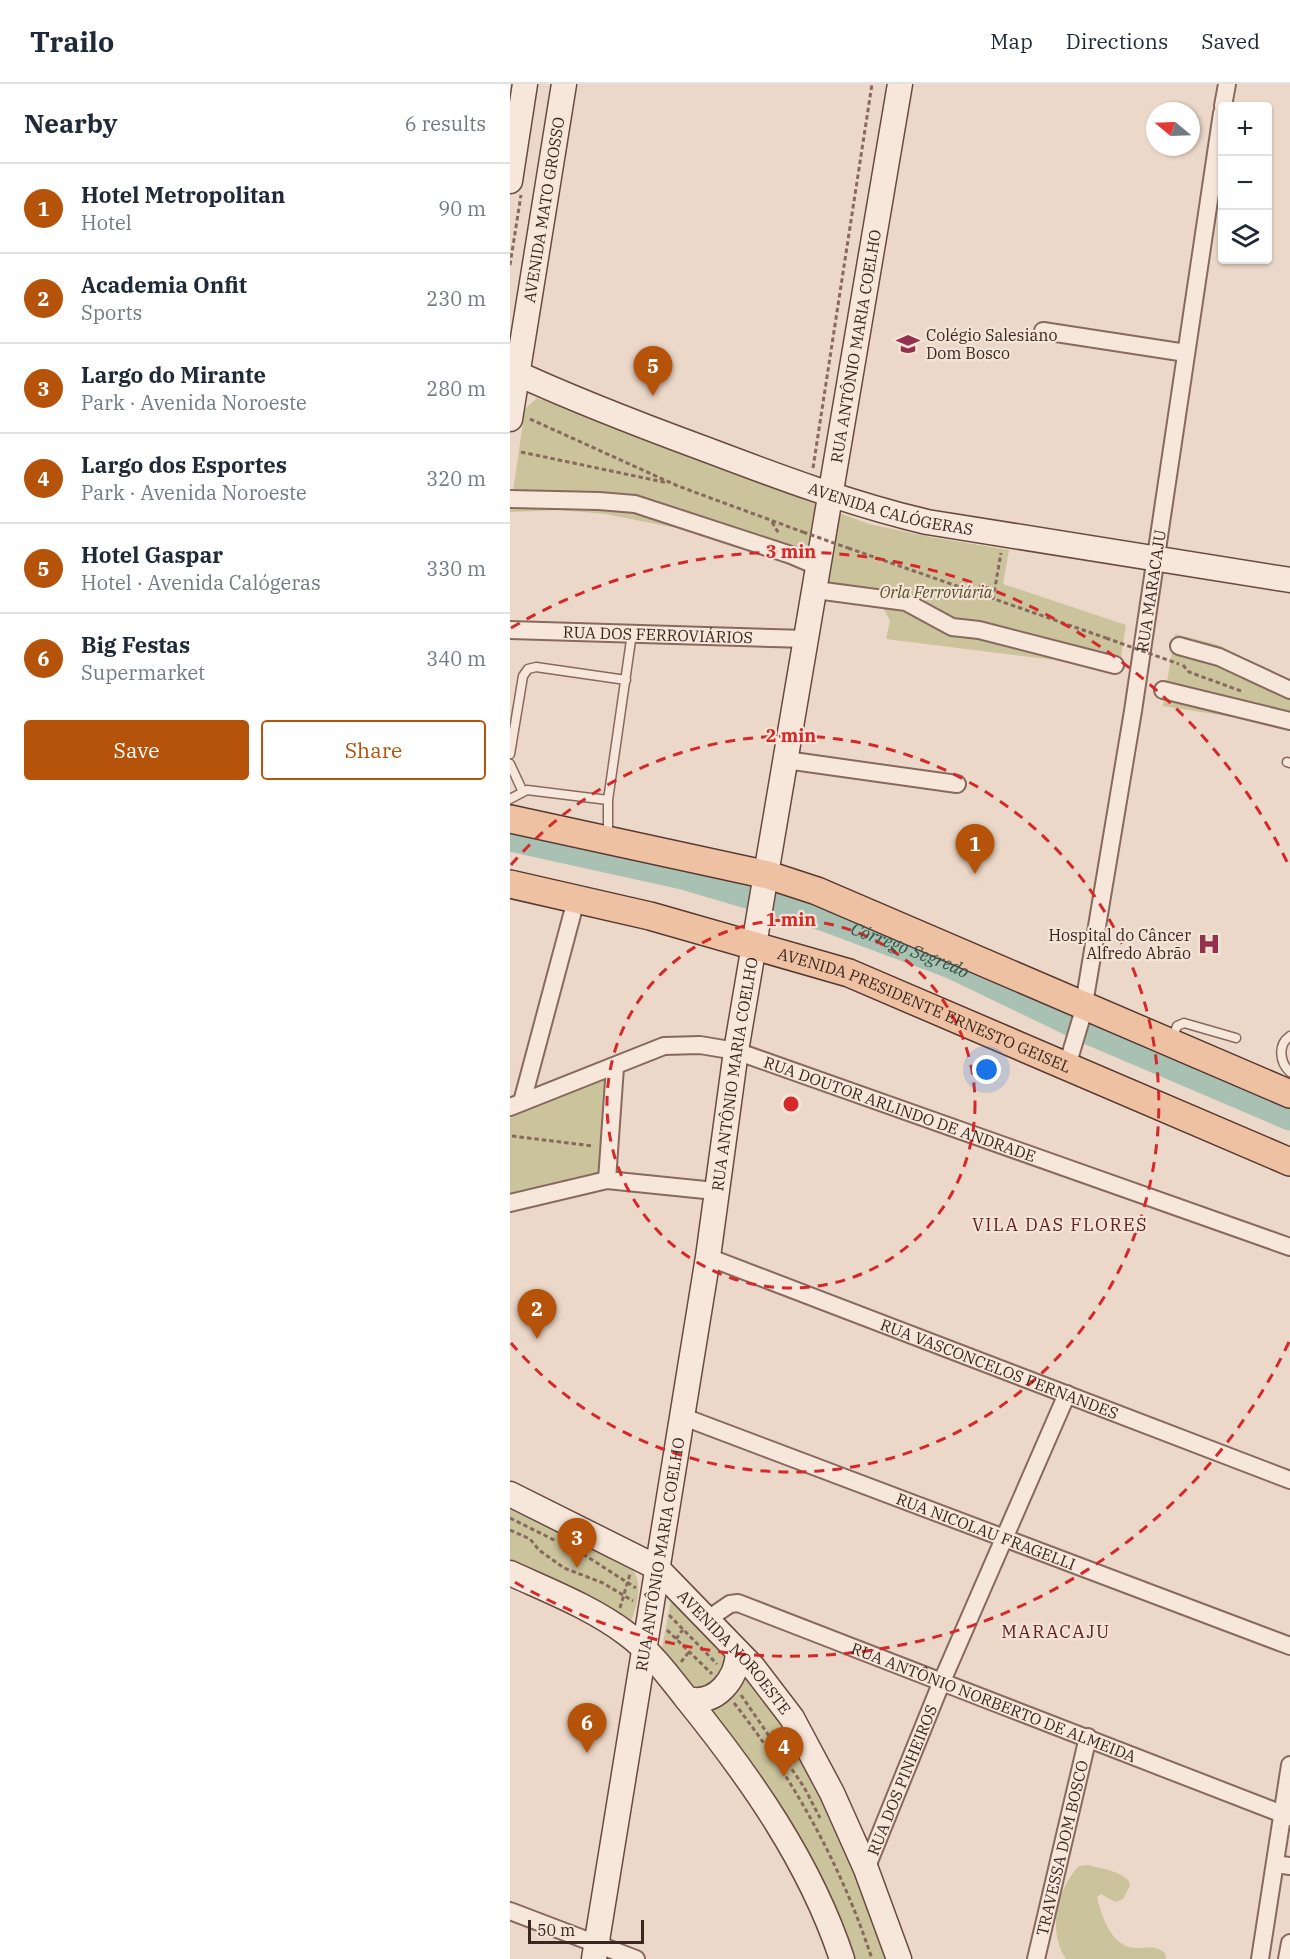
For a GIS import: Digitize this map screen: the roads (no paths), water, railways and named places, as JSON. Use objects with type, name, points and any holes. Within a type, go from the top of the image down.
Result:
[{"type":"main road","points":[[510,181],[525,84]]},
{"type":"main road","name":"AVENIDA MATO GROSSO","points":[[511,416],[513,372],[564,84]]},
{"type":"main road","name":"RUA ANTÔNIO MARIA COELHO","points":[[595,1952],[643,1648],[644,1565],[681,1416],[708,1257],[715,1191],[736,1051],[818,579],[900,84]]},
{"type":"main road","name":"AVENIDA CALÓGERAS","points":[[513,372],[624,419],[831,496],[927,522],[1290,580]]},
{"type":"main road","points":[[510,819],[608,841],[766,885],[864,909],[1083,1010],[1171,1043],[1290,1094]]},
{"type":"main road","name":"AVENIDA PRESIDENTE ERNESTO GEISEL","points":[[510,884],[757,937],[1069,1059],[1290,1162]]},
{"type":"main road","name":"AVENIDA NOROESTE","points":[[510,1494],[644,1565],[708,1619],[738,1652],[792,1718],[832,1793],[866,1869],[899,1959]]},
{"type":"main road","points":[[510,1573],[614,1624],[643,1648],[687,1699],[744,1772],[801,1864],[830,1924],[842,1959]]},
{"type":"main road","points":[[687,1699],[706,1700],[725,1684],[735,1670],[738,1652]]},
{"type":"street","points":[[1224,102],[1227,84]]},
{"type":"street","name":"RUA MARACAJU","points":[[1069,1059],[1083,1010],[1133,711],[1218,140]]},
{"type":"street","points":[[1043,331],[1186,353]]},
{"type":"street","points":[[510,500],[599,501],[635,504],[791,555],[818,579],[906,603],[952,627],[979,630],[1115,665]]},
{"type":"street","name":"RUA DOS FERROVIÁRIOS","points":[[510,630],[807,639]]},
{"type":"street","points":[[1179,646],[1219,657],[1290,690]]},
{"type":"street","points":[[1163,690],[1290,721]]},
{"type":"street","points":[[786,760],[957,784]]},
{"type":"street","points":[[516,1105],[576,900]]},
{"type":"street","name":"RUA DOUTOR ARLINDO DE ANDRADE","points":[[516,1105],[664,1046],[700,1045],[736,1051],[1290,1247]]},
{"type":"street","points":[[607,1180],[615,1067]]},
{"type":"street","points":[[510,1203],[607,1180],[715,1191]]},
{"type":"street","name":"RUA VASCONCELOS FERNANDES","points":[[708,1257],[1290,1480]]},
{"type":"street","name":"RUA DOS PINHEIROS","points":[[866,1869],[942,1681],[1067,1394]]},
{"type":"street","name":"RUA NICOLAU FRAGELLI","points":[[681,1416],[1290,1646]]},
{"type":"street","name":"RUA ANTÔNIO NORBERTO DE ALMEIDA","points":[[708,1619],[730,1604],[738,1603],[1088,1737],[1286,1816]]},
{"type":"street","name":"TRAVESSA DOM BOSCO","points":[[1036,1959],[1088,1737]]},
{"type":"street","points":[[1260,1959],[1282,1865],[1290,1765]]},
{"type":"street","points":[[510,1911],[595,1952],[636,1959]]},
{"type":"street","points":[[1287,1959],[1290,1943]]},
{"type":"lane","points":[[608,841],[608,800],[633,633]]},
{"type":"lane","points":[[510,754],[523,676],[528,669],[536,667],[626,680]]},
{"type":"lane","points":[[510,765],[522,790]]},
{"type":"lane","points":[[510,799],[522,790],[608,800]]},
{"type":"lane","points":[[1171,1043],[1180,1024],[1236,1038]]},
{"type":"lane","points":[[1290,1036],[1285,1040],[1281,1054],[1282,1062],[1290,1072]]},
{"type":"waterway","name":"Córrego Segredo","points":[[510,838],[683,876],[825,918],[951,965],[1084,1029],[1290,1117]]},
{"type":"place","name":"Colégio Salesiano Dom Bosco","points":[[908,344]]},
{"type":"place","name":"Hotel Gaspar","points":[[653,396]]},
{"type":"place","name":"Hotel Metropolitan","points":[[975,874]]},
{"type":"place","name":"Hospital do Câncer Alfredo Abrão","points":[[1209,944]]},
{"type":"place","name":"Academia Onfit","points":[[537,1339]]},
{"type":"place","name":"Largo do Mirante","points":[[577,1568]]},
{"type":"place","name":"Big Festas","points":[[587,1753]]},
{"type":"place","name":"Largo dos Esportes","points":[[784,1777]]},
{"type":"district","name":"VILA DAS FLORES","points":[[1060,1225]]},
{"type":"district","name":"MARACAJU","points":[[1056,1632]]},
{"type":"park label","name":"Orla Ferroviária","points":[[936,592]]}]
